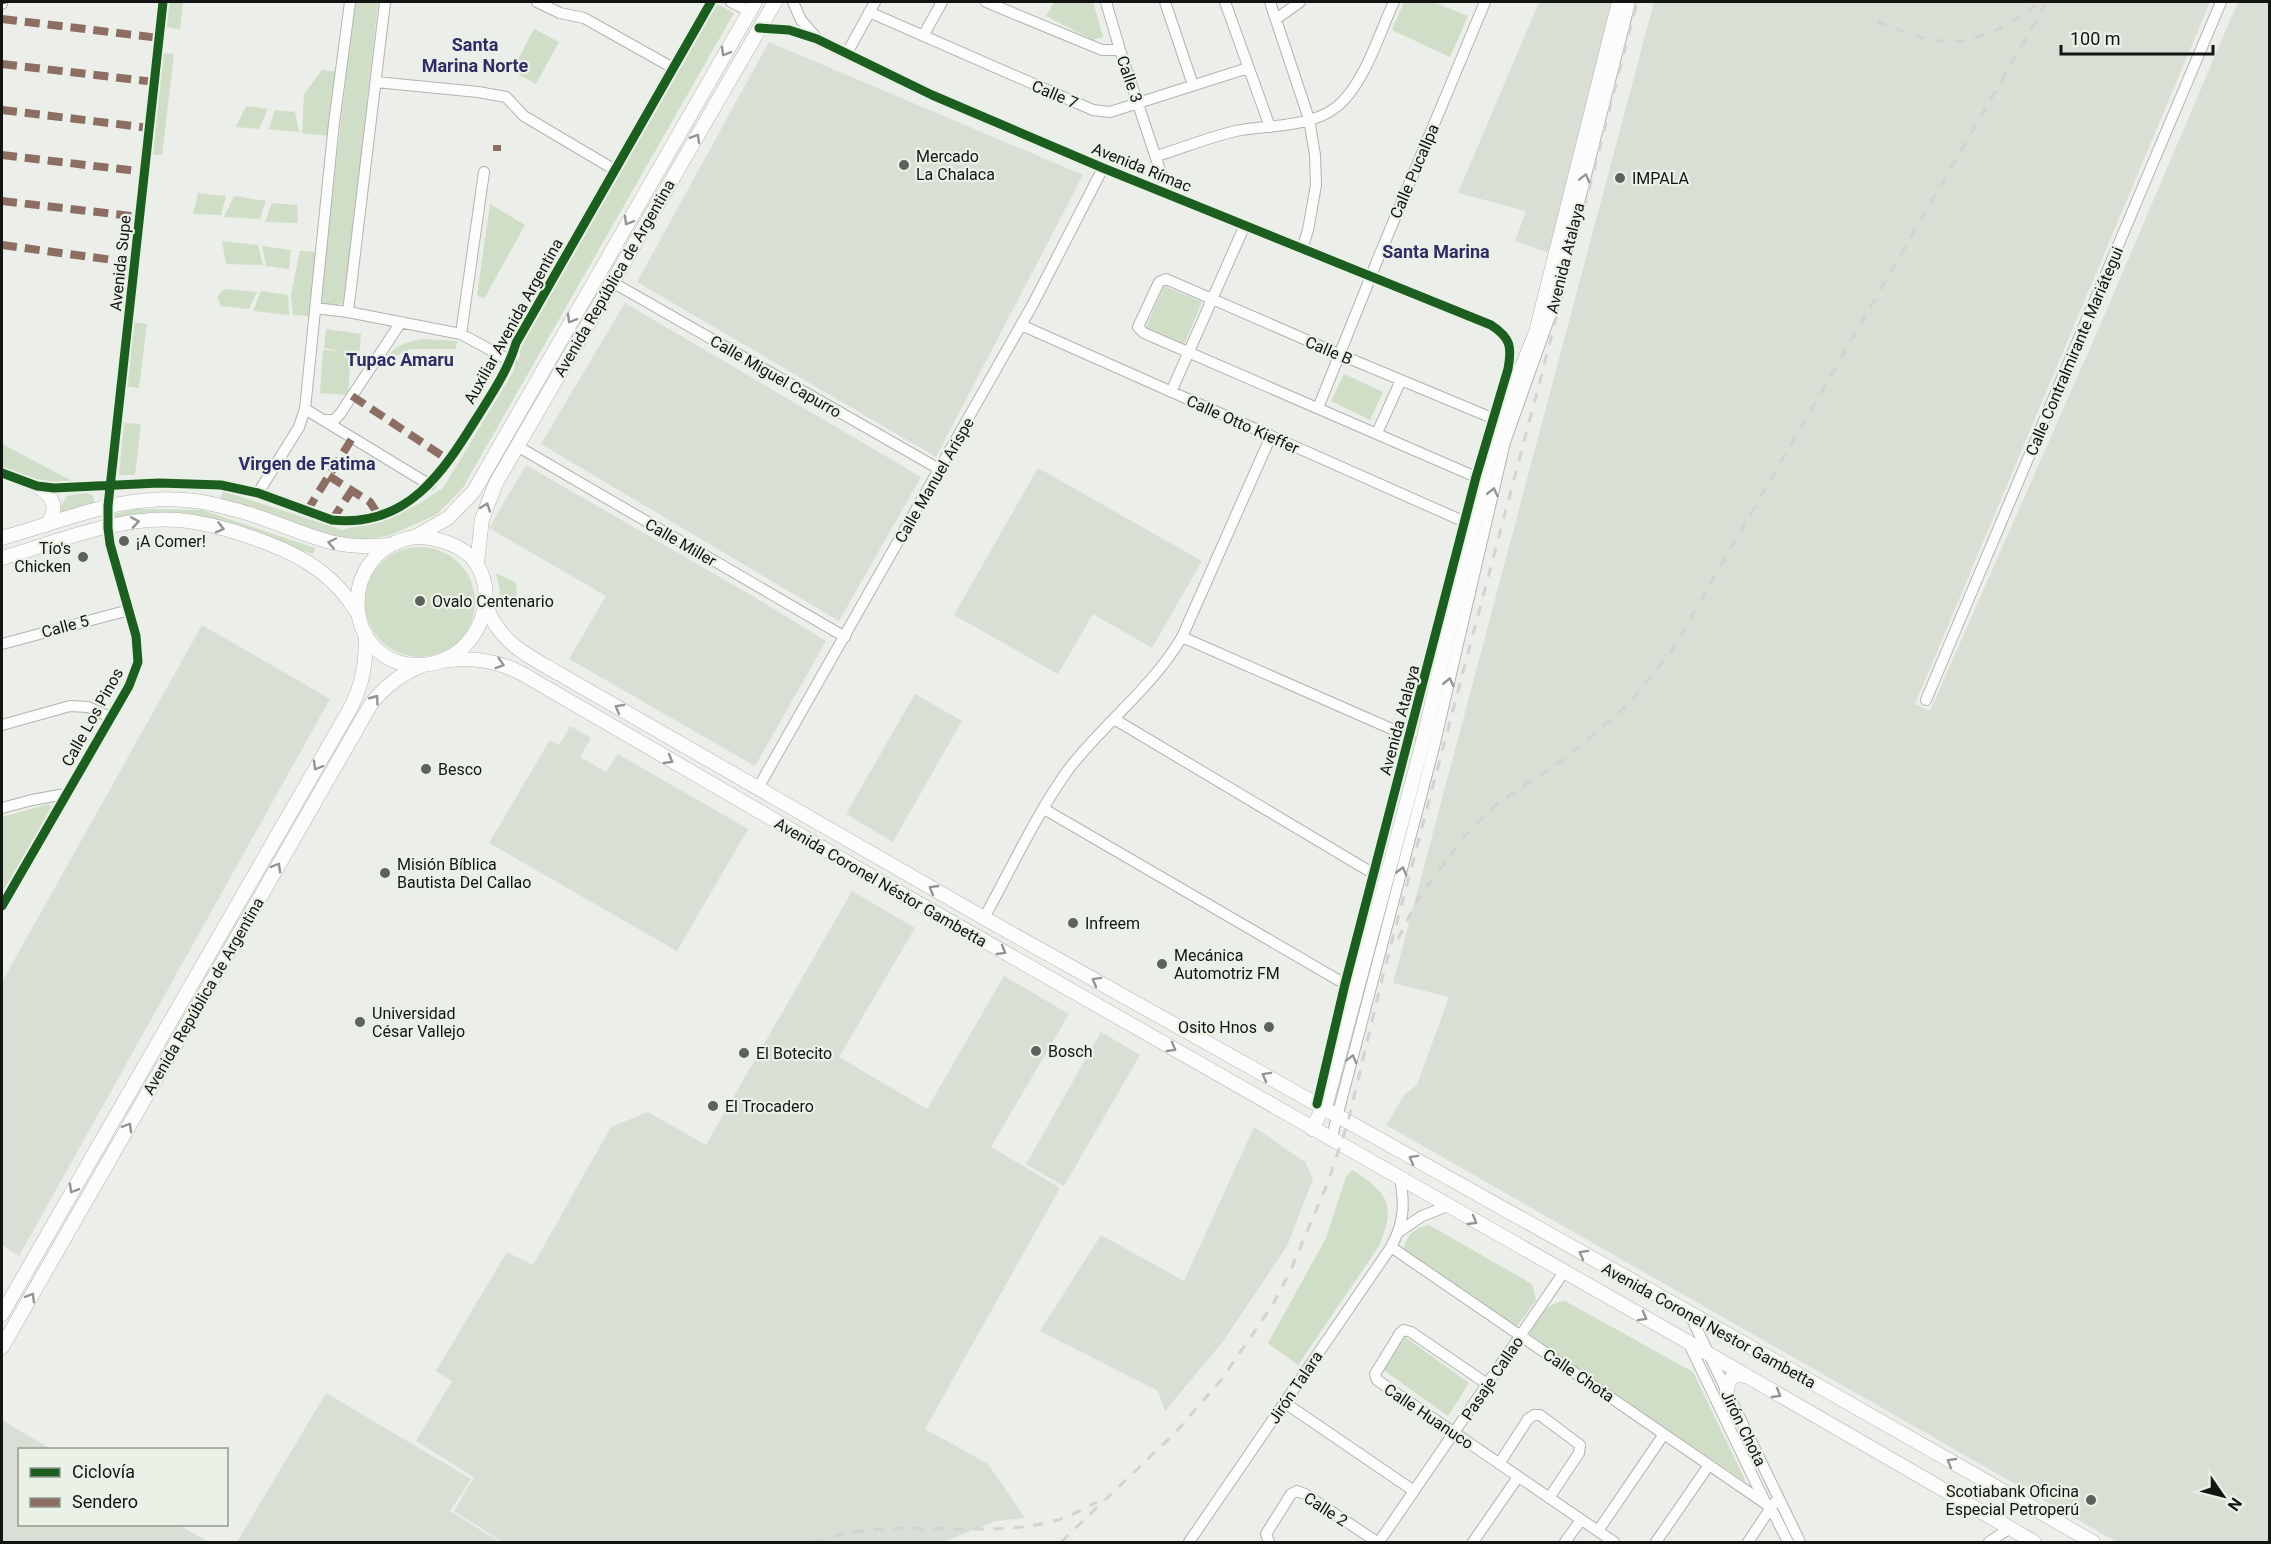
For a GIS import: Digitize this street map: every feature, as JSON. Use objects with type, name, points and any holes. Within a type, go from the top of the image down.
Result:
[{"type":"main road","name":"Avenida República de Argentina","points":[[477,564],[479,535],[487,503],[517,446],[775,2]]},
{"type":"main road","name":"Avenida Atalaya","points":[[1312,1129],[1423,742],[1489,459],[1501,420],[1536,332],[1619,2]]},
{"type":"main road","name":"Avenida República de Argentina","points":[[415,537],[448,518],[474,491],[752,7]]},
{"type":"main road","points":[[37,486],[49,494],[54,507],[54,514],[46,525]]},
{"type":"main road","points":[[137,500],[190,501],[256,516],[323,542],[353,546],[390,545],[415,537],[443,541],[461,550],[477,564],[481,575],[484,601],[480,624],[475,634],[461,650],[442,661],[423,665],[398,661],[387,656],[375,646],[366,635],[357,613],[344,592],[325,573],[299,557],[244,534],[178,520],[142,521],[7,556],[5,537],[108,506],[137,500]]},
{"type":"main road","points":[[357,613],[359,584],[364,571],[375,556],[390,545]]},
{"type":"main road","name":"Avenida Coronel Néstor Gambetta","points":[[484,601],[495,625],[516,649],[984,918],[1320,1106]]},
{"type":"main road","name":"Avenida República de Argentina","points":[[2,1314],[337,732],[361,686],[366,664],[366,635]]},
{"type":"main road","name":"Avenida Coronel Néstor Gambetta","points":[[442,661],[475,659],[516,670],[1312,1129]]},
{"type":"main road","name":"Avenida República de Argentina","points":[[2,1347],[350,739],[381,691],[404,673],[423,665]]},
{"type":"main road","points":[[337,732],[350,739]]},
{"type":"main road","points":[[295,804],[308,812]]},
{"type":"main road","points":[[243,895],[256,902]]},
{"type":"main road","name":"Avenida Coronel Nestor Gambetta","points":[[1320,1106],[2093,1542]]},
{"type":"main road","name":"Avenida Coronel Nestor Gambetta","points":[[1312,1129],[1709,1354],[2034,1542]]},
{"type":"main road","points":[[1727,1392],[1731,1378],[1736,1375],[1745,1376]]},
{"type":"street","name":"Avenida Supe","points":[[108,528],[108,506],[164,2]]},
{"type":"street","points":[[258,493],[299,427],[305,409],[334,123],[350,2]]},
{"type":"street","points":[[348,312],[385,2]]},
{"type":"street","points":[[537,2],[560,13],[584,18],[673,68]]},
{"type":"street","name":"Auxiliar Avenida Argentina","points":[[2,473],[37,486],[65,488],[190,483],[221,485],[258,493],[332,520],[345,522],[379,516],[405,505],[430,485],[450,460],[511,361],[516,343],[711,2]]},
{"type":"street","points":[[731,2],[752,7]]},
{"type":"street","points":[[847,53],[875,2]]},
{"type":"street","points":[[923,36],[942,2]]},
{"type":"street","points":[[986,2],[1102,50],[1120,50]]},
{"type":"street","name":"Calle 3","points":[[1106,2],[1168,194]]},
{"type":"street","points":[[1165,2],[1193,85]]},
{"type":"street","points":[[1225,2],[1270,128]]},
{"type":"street","points":[[1270,2],[1309,119],[1315,155],[1316,184],[1308,230],[1302,249]]},
{"type":"street","points":[[1276,19],[1300,2]]},
{"type":"street","points":[[1157,156],[1219,135],[1270,128],[1309,119],[1334,109],[1360,80],[1394,2]]},
{"type":"street","name":"Calle Pucallpa","points":[[1318,408],[1485,2]]},
{"type":"street","name":"Avenida Atalaya","points":[[1331,1140],[1434,747],[1502,453],[1551,312],[1630,2]]},
{"type":"street","name":"Calle Contralmirante Mariátegui","points":[[1926,700],[2221,2]]},
{"type":"street","name":"Avenida Rímac","points":[[796,4],[808,30],[817,39]]},
{"type":"street","name":"Calle 7","points":[[869,12],[1094,110],[1110,112],[1248,68]]},
{"type":"street","name":"Avenida Rímac","points":[[759,28],[789,30],[817,39],[932,95],[1103,168],[1491,325],[1503,333],[1509,343]]},
{"type":"street","points":[[375,82],[478,92],[506,98],[524,116],[615,170]]},
{"type":"street","name":"Calle Manuel Arispe","points":[[758,788],[1021,325],[1103,168]]},
{"type":"street","points":[[461,334],[484,172]]},
{"type":"street","points":[[1171,392],[1245,225]]},
{"type":"street","name":"Calle B","points":[[1188,353],[1144,333],[1138,327],[1159,282],[1166,279],[1341,356],[1492,418]]},
{"type":"street","name":"Calle Miguel Capurro","points":[[612,282],[939,469]]},
{"type":"street","points":[[315,308],[348,312],[461,334],[511,361]]},
{"type":"street","points":[[326,420],[334,420],[340,414],[401,322]]},
{"type":"street","name":"Calle Otto Kieffer","points":[[1021,325],[1465,522]]},
{"type":"street","name":"Avenida Atalaya","points":[[1320,1106],[1345,984],[1476,477],[1508,369],[1511,355],[1509,343]]},
{"type":"street","points":[[1188,353],[1476,477]]},
{"type":"street","points":[[1377,434],[1401,380]]},
{"type":"street","points":[[305,409],[430,485]]},
{"type":"street","points":[[984,918],[1044,809],[1068,771],[1169,659],[1182,637],[1271,436]]},
{"type":"street","name":"Calle Miller","points":[[517,446],[845,637]]},
{"type":"street","name":"Calle Los Pinos","points":[[2,906],[129,686],[138,662],[136,636],[110,544],[108,528]]},
{"type":"street","name":"Calle 5","points":[[2,644],[129,610]]},
{"type":"street","points":[[1182,637],[1410,737]]},
{"type":"street","points":[[2,725],[70,706],[88,707],[110,717]]},
{"type":"street","points":[[1114,719],[1374,874]]},
{"type":"street","points":[[2,808],[65,795]]},
{"type":"street","points":[[1044,809],[1345,984]]},
{"type":"street","name":"Jirón Talara","points":[[1189,1542],[1391,1247],[1400,1231],[1404,1206],[1400,1179]]},
{"type":"street","name":"Jirón Talara","points":[[1400,1231],[1422,1216],[1448,1206]]},
{"type":"street","name":"Calle Chota","points":[[1391,1247],[1769,1506]]},
{"type":"street","name":"Pasaje Callao","points":[[1378,1542],[1564,1272]]},
{"type":"street","name":"Jirón Chota","points":[[1689,1313],[1800,1542]]},
{"type":"street","name":"Calle Huanuco","points":[[1487,1384],[1411,1332],[1404,1330],[1376,1369],[1377,1380],[1614,1542]]},
{"type":"street","name":"Jirón Chota","points":[[1688,1342],[1788,1542]]},
{"type":"street","points":[[1285,1403],[1414,1491]]},
{"type":"street","points":[[1499,1464],[1528,1419],[1534,1415],[1540,1415],[1580,1445],[1579,1453],[1549,1498]]},
{"type":"street","points":[[1598,1531],[1664,1434]]},
{"type":"street","points":[[1656,1542],[1709,1465]]},
{"type":"street","points":[[1473,1542],[1518,1477]]},
{"type":"street","name":"Calle 2","points":[[1269,1542],[1266,1534],[1291,1494],[1297,1491],[1378,1542]]},
{"type":"street","points":[[1748,1542],[1769,1506],[1778,1498]]},
{"type":"street","points":[[1565,1542],[1581,1520]]},
{"type":"street","points":[[1989,1542],[2010,1528]]},
{"type":"shaded area","points":[[1539,2],[1612,2],[1549,253],[1515,241],[1526,211],[1458,193]]},
{"type":"shaded area","points":[[1654,2],[2210,2],[1915,704],[1930,711],[2098,330],[2238,2],[2269,2],[2269,1542],[2117,1542],[1386,1125],[1405,1094],[1417,1085],[1449,997],[1393,983]]},
{"type":"shaded area","points":[[769,42],[1083,175],[936,457],[637,282]]},
{"type":"shaded area","points":[[625,303],[921,477],[839,621],[541,444]]},
{"type":"shaded area","points":[[526,465],[826,641],[755,766],[569,659],[606,596],[489,528]]},
{"type":"shaded area","points":[[1038,468],[1202,561],[1152,648],[1093,614],[1058,674],[954,615]]},
{"type":"shaded area","points":[[202,625],[330,699],[19,1256],[2,1245],[2,982]]},
{"type":"shaded area","points":[[915,694],[962,721],[893,842],[846,814]]},
{"type":"shaded area","points":[[570,726],[591,738],[580,757],[606,772],[618,754],[748,829],[677,951],[489,843],[550,740],[559,745]]},
{"type":"shaded area","points":[[852,891],[915,928],[839,1057],[927,1109],[1004,976],[1069,1014],[991,1147],[1060,1188],[925,1429],[988,1464],[1025,1518],[996,1521],[943,1542],[503,1542],[454,1511],[474,1477],[416,1441],[452,1381],[436,1371],[507,1252],[533,1265],[611,1127],[648,1112],[706,1145]]},
{"type":"shaded area","points":[[1101,1032],[1140,1055],[1064,1186],[1026,1164]]},
{"type":"shaded area","points":[[1254,1127],[1305,1162],[1313,1179],[1287,1246],[1224,1340],[1165,1411],[1158,1391],[1040,1331],[1101,1235],[1184,1281]]},
{"type":"shaded area","points":[[326,1393],[471,1479],[450,1511],[500,1542],[237,1542]]},
{"type":"shaded area","points":[[2,1420],[49,1448],[18,1448],[18,1526],[181,1526],[209,1542],[2,1542]]},
{"type":"green space","points":[[169,2],[183,2],[180,29],[166,27]]},
{"type":"green space","points":[[355,2],[378,2],[345,302],[332,306],[320,300]]},
{"type":"green space","points":[[1054,2],[1093,2],[1103,37],[1093,40],[1046,16]]},
{"type":"green space","points":[[1404,2],[1433,2],[1468,16],[1450,57],[1392,30]]},
{"type":"green space","points":[[715,3],[734,13],[462,489],[436,515],[388,536],[341,542],[219,502],[223,491],[342,530],[382,519],[419,504],[443,488],[512,374],[520,356],[520,345]]},
{"type":"green space","points":[[534,29],[559,42],[536,84],[512,71]]},
{"type":"green space","points":[[162,53],[174,54],[162,155],[149,154]]},
{"type":"green space","points":[[322,70],[339,72],[330,136],[302,133],[304,94]]},
{"type":"green space","points":[[246,106],[268,109],[259,129],[236,127]]},
{"type":"green space","points":[[275,110],[295,112],[299,132],[269,129]]},
{"type":"green space","points":[[198,193],[226,196],[221,215],[193,214]]},
{"type":"green space","points":[[234,196],[266,201],[260,219],[224,217]]},
{"type":"green space","points":[[272,203],[297,205],[298,223],[265,222]]},
{"type":"green space","points":[[490,204],[525,225],[484,299],[477,295]]},
{"type":"green space","points":[[222,241],[258,245],[263,265],[226,264]]},
{"type":"green space","points":[[262,246],[291,250],[289,269],[266,266]]},
{"type":"green space","points":[[300,251],[317,252],[310,316],[293,315],[291,294]]},
{"type":"green space","points":[[1164,286],[1202,302],[1183,347],[1145,330]]},
{"type":"green space","points":[[224,289],[257,292],[249,309],[221,306],[217,297]]},
{"type":"green space","points":[[261,291],[288,295],[289,315],[253,311]]},
{"type":"green space","points":[[133,322],[147,324],[139,388],[125,386]]},
{"type":"green space","points":[[326,329],[361,334],[359,354],[351,353],[348,395],[320,393],[323,350],[341,351],[324,348]]},
{"type":"green space","points":[[423,339],[458,341],[455,349],[410,349],[385,362],[396,348]]},
{"type":"green space","points":[[1344,374],[1383,392],[1370,420],[1331,401]]},
{"type":"green space","points":[[124,423],[141,424],[135,475],[119,475]]},
{"type":"green space","points":[[2,444],[76,483],[47,481],[2,467]]},
{"type":"green space","points":[[87,493],[93,496],[95,503],[61,513],[60,508],[67,496]]},
{"type":"green space","points":[[137,509],[202,510],[315,548],[313,554],[203,520],[116,524],[113,514]]},
{"type":"green space","points":[[420,547],[441,551],[459,563],[471,581],[475,602],[471,623],[459,641],[441,653],[420,657],[399,653],[381,641],[369,623],[365,602],[369,581],[381,563],[399,551]]},
{"type":"green space","points":[[496,573],[516,583],[517,602],[499,609],[500,591]]},
{"type":"green space","points":[[49,804],[52,807],[2,893],[2,817]]},
{"type":"green space","points":[[1352,1170],[1374,1186],[1386,1201],[1388,1210],[1384,1232],[1379,1246],[1298,1365],[1268,1343],[1326,1238],[1346,1177]]},
{"type":"green space","points":[[1429,1225],[1532,1284],[1536,1300],[1518,1325],[1514,1326],[1406,1253],[1404,1247],[1410,1235]]},
{"type":"green space","points":[[1565,1301],[1693,1372],[1746,1482],[1531,1339],[1529,1335],[1538,1317],[1547,1308]]},
{"type":"green space","points":[[1405,1337],[1469,1383],[1448,1416],[1382,1369]]},
{"type":"railway","points":[[1061,1542],[1175,1433],[1221,1380],[1272,1306],[1289,1274],[1328,1182],[1348,1122],[1383,975],[1540,381],[1637,2]]},
{"type":"railway","points":[[1878,22],[1925,38],[1941,41],[1968,40],[2007,25],[2040,2]]},
{"type":"railway","points":[[1398,939],[1418,899],[1463,838],[1495,805],[1567,757],[1630,703],[1672,650],[2047,2]]},
{"type":"railway","points":[[815,1542],[844,1534],[874,1530],[995,1529],[1025,1526],[1054,1521],[1097,1502]]},
{"type":"marked path","points":[[2,19],[159,38]]},
{"type":"marked path","points":[[2,64],[155,82]]},
{"type":"marked path","points":[[2,110],[150,128]]},
{"type":"marked path","points":[[497,145],[497,151]]},
{"type":"marked path","points":[[2,155],[145,172]]},
{"type":"marked path","points":[[2,201],[140,217]]},
{"type":"marked path","points":[[2,245],[135,263]]},
{"type":"marked path","points":[[352,396],[450,461]]},
{"type":"marked path","points":[[307,511],[353,437]]},
{"type":"marked path","points":[[329,476],[370,502],[379,516]]},
{"type":"marked path","points":[[332,520],[352,490]]},
{"type":"cycle path","points":[[2,906],[129,686],[138,662],[136,636],[110,544],[108,506],[163,2]]},
{"type":"cycle path","points":[[2,473],[37,486],[54,488],[159,483],[221,485],[258,493],[332,520],[359,520],[382,515],[402,505],[436,476],[465,437],[489,398],[504,372],[516,343],[711,2]]},
{"type":"cycle path","points":[[759,28],[789,30],[817,39],[932,95],[1103,168],[1491,325],[1506,339],[1510,349],[1508,369],[1476,477],[1345,984],[1317,1104]]},
{"type":"place","name":"Mercado La Chalaca","points":[[904,165]]},
{"type":"place","name":"IMPALA","points":[[1620,178]]},
{"type":"place","name":"¡A Comer!","points":[[124,541]]},
{"type":"place","name":"Tío's Chicken","points":[[83,557]]},
{"type":"place","name":"Ovalo Centenario","points":[[420,601]]},
{"type":"place","name":"Besco","points":[[426,769]]},
{"type":"place","name":"Misión Bíblica Bautista Del Callao","points":[[385,873]]},
{"type":"place","name":"Infreem","points":[[1073,923]]},
{"type":"place","name":"Mecánica Automotriz FM","points":[[1162,964]]},
{"type":"place","name":"Universidad César Vallejo","points":[[360,1022]]},
{"type":"place","name":"Osito Hnos","points":[[1269,1027]]},
{"type":"place","name":"Bosch","points":[[1036,1051]]},
{"type":"place","name":"El Botecito","points":[[744,1053]]},
{"type":"place","name":"El Trocadero","points":[[713,1106]]},
{"type":"place","name":"Scotiabank Oficina Especial Petroperú","points":[[2091,1500]]},
{"type":"district","name":"Santa Marina Norte","points":[[475,55]]},
{"type":"district","name":"Santa Marina","points":[[1436,252]]},
{"type":"district","name":"Tupac Amaru","points":[[400,360]]},
{"type":"district","name":"Virgen de Fatima","points":[[307,464]]}]
